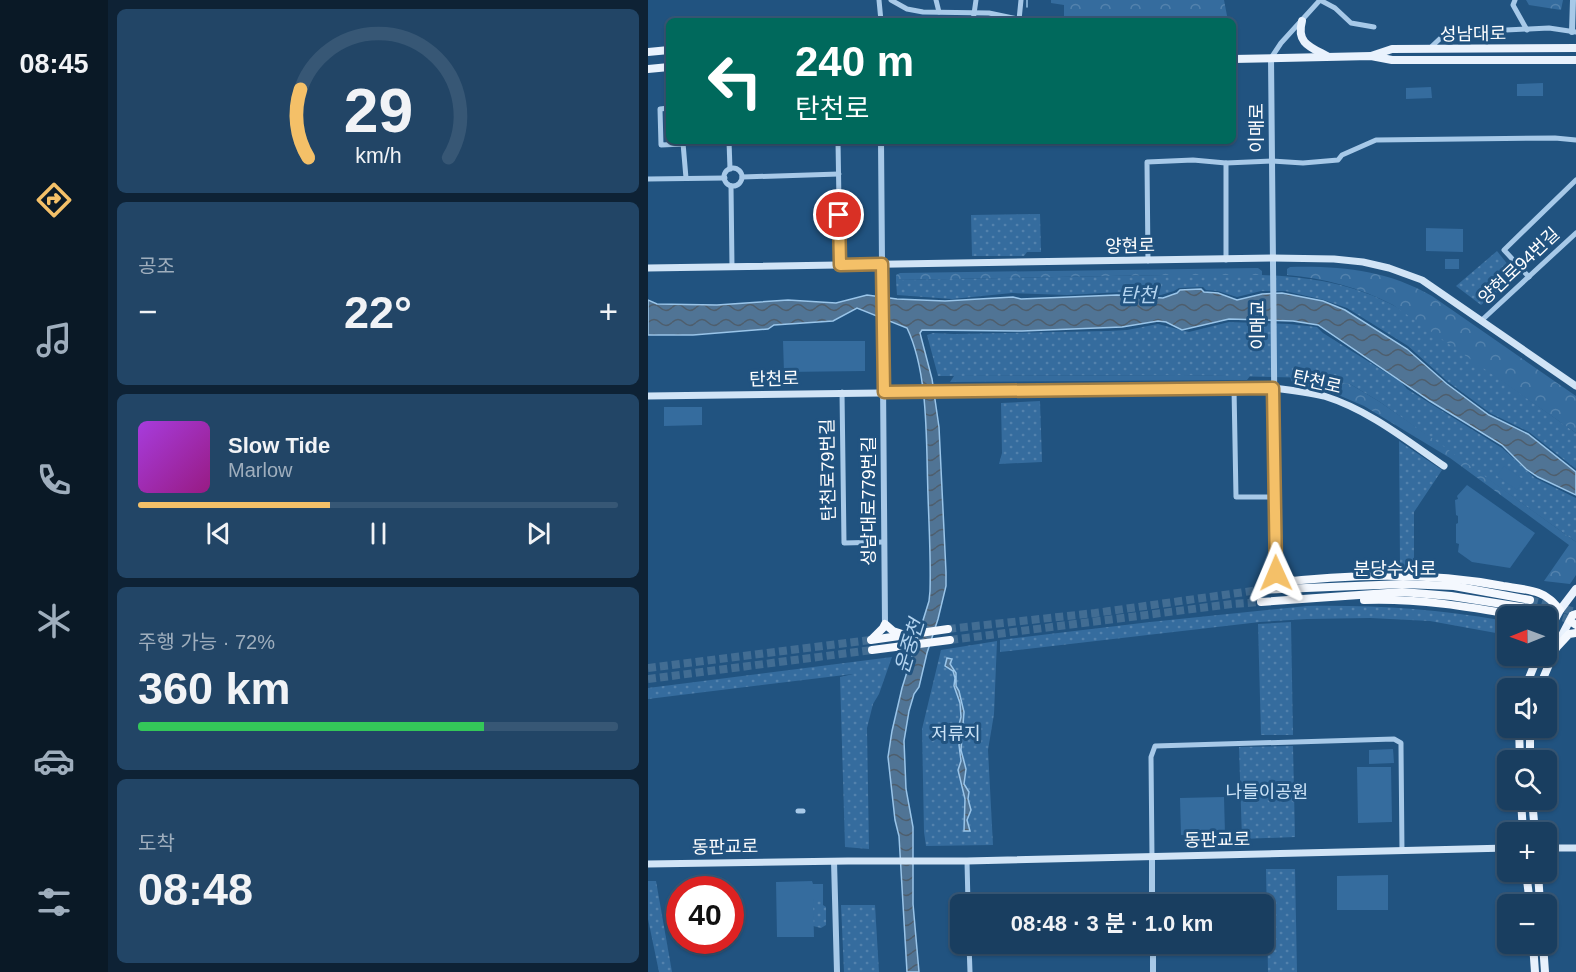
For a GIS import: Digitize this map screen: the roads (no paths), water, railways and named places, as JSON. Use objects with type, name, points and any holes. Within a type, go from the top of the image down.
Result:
[{"type":"highway","points":[[1260,588],[1276,573],[1298,580]]},
{"type":"highway","points":[[1260,588],[1298,580],[1364,576],[1418,576],[1475,580],[1540,593],[1571,616]]},
{"type":"highway","name":"분당수서로","points":[[1260,588],[1403,584],[1454,586],[1529,604],[1402,592],[1261,602]]},
{"type":"highway","points":[[1292,600],[1397,599],[1497,612]]},
{"type":"highway","points":[[891,634],[885,624],[871,640],[891,634],[905,635],[946,629]]},
{"type":"highway","points":[[1557,647],[1569,634],[1576,633]]},
{"type":"highway","points":[[872,650],[950,640]]},
{"type":"main road","points":[[1302,21],[1300,34],[1305,43],[1328,57]]},
{"type":"main road","name":"성남대로","points":[[1371,56],[1392,49],[1576,48]]},
{"type":"main road","points":[[648,52],[666,50]]},
{"type":"main road","name":"성남대로","points":[[1236,59],[1371,56],[1392,60],[1576,60]]},
{"type":"main road","points":[[648,69],[666,67]]},
{"type":"main road","name":"양현로","points":[[648,268],[1273,258],[1348,260],[1389,268],[1422,280],[1576,386]]},
{"type":"main road","name":"탄천로","points":[[648,396],[1273,388],[1314,394],[1352,407],[1377,420],[1444,466]]},
{"type":"main road","points":[[1557,646],[1571,616],[1576,589]]},
{"type":"main road","name":"동판교로","points":[[648,864],[967,861],[1497,848]]},
{"type":"main road","points":[[1557,848],[1576,848]]},
{"type":"main road","points":[[1534,954],[1535,972]]},
{"type":"main road","points":[[1544,954],[1545,972]]},
{"type":"street","points":[[879,0],[881,18]]},
{"type":"street","points":[[891,0],[907,9],[1001,14],[1013,18]]},
{"type":"street","points":[[936,0],[939,12]]},
{"type":"street","points":[[973,18],[976,0]]},
{"type":"street","points":[[1019,18],[1021,0]]},
{"type":"street","points":[[1271,58],[1320,0],[1335,8],[1352,23],[1374,27]]},
{"type":"street","points":[[1515,0],[1513,5],[1527,30]]},
{"type":"street","points":[[1429,49],[1446,33],[1549,28],[1574,32],[1573,0]]},
{"type":"street","name":"이매로","points":[[1271,58],[1273,274]]},
{"type":"street","points":[[666,108],[660,109],[661,145],[668,144]]},
{"type":"street","points":[[1148,261],[1147,162],[1193,160],[1226,163],[1338,160],[1342,155],[1376,140],[1555,138],[1576,140]]},
{"type":"street","points":[[683,144],[686,178]]},
{"type":"street","points":[[729,144],[730,170],[725,178],[726,183],[731,186],[739,184],[742,177]]},
{"type":"street","points":[[838,144],[840,265]]},
{"type":"street","points":[[881,144],[882,264]]},
{"type":"street","points":[[1226,163],[1226,260]]},
{"type":"street","points":[[730,170],[737,170],[742,177]]},
{"type":"street","points":[[742,177],[839,174]]},
{"type":"street","points":[[648,179],[725,178]]},
{"type":"street","points":[[1529,277],[1504,250],[1576,180]]},
{"type":"street","points":[[731,186],[732,267]]},
{"type":"street","name":"양현로94번길","points":[[1482,320],[1576,233]]},
{"type":"street","name":"성남대로779번길","points":[[882,264],[885,624]]},
{"type":"street","name":"이매교","points":[[1273,274],[1273,388]]},
{"type":"street","points":[[1234,388],[1236,497],[1274,497]]},
{"type":"street","points":[[1273,388],[1276,573]]},
{"type":"street","name":"탄천로79번길","points":[[842,392],[844,543],[884,542]]},
{"type":"street","points":[[1152,894],[1151,757],[1155,746],[1394,739],[1401,743],[1402,850]]},
{"type":"street","points":[[834,861],[837,972]]},
{"type":"street","points":[[967,861],[968,894]]},
{"type":"street","points":[[969,954],[970,972]]},
{"type":"street","points":[[1153,954],[1153,972]]},
{"type":"water","name":"탄천","points":[[1201,289],[1204,292],[1218,293],[1237,300],[1262,294],[1282,293],[1323,301],[1345,310],[1407,349],[1447,384],[1489,415],[1528,434],[1576,472],[1576,495],[1538,477],[1526,469],[1502,445],[1430,401],[1318,325],[1293,321],[1229,319],[1182,330],[1166,322],[1158,321],[1122,327],[1022,331],[922,330],[920,333],[932,379],[939,427],[946,586],[919,687],[914,694],[909,711],[904,741],[906,789],[913,827],[913,904],[919,972],[907,972],[899,836],[888,757],[902,688],[929,601],[930,591],[925,409],[923,387],[914,346],[907,328],[857,308],[833,321],[774,325],[768,329],[693,335],[648,335],[648,300],[657,304],[717,305],[788,300],[836,303],[867,295],[945,301],[1117,295],[1163,298],[1180,290]]},
{"type":"water","points":[[947,658],[952,659],[950,664],[956,673],[956,686],[964,712],[961,750],[966,769],[964,784],[969,792],[971,810],[967,820],[970,831],[964,831],[965,799],[958,770],[961,761],[960,703],[954,686],[953,671],[945,666]]},
{"type":"waterway","points":[[1027,0],[1027,7]]},
{"type":"tunnel","points":[[948,629],[1095,613],[1259,590]]},
{"type":"tunnel","points":[[1530,600],[1576,612]]},
{"type":"tunnel","points":[[950,640],[1261,602]]},
{"type":"tunnel","points":[[1557,616],[1576,621]]},
{"type":"tunnel","points":[[648,668],[871,640]]},
{"type":"tunnel","points":[[648,679],[872,650]]},
{"type":"water label","name":"운중천","points":[[909,646]]},
{"type":"park label","name":"저류지","points":[[956,734]]},
{"type":"park label","name":"나들이공원","points":[[1267,792]]}]
